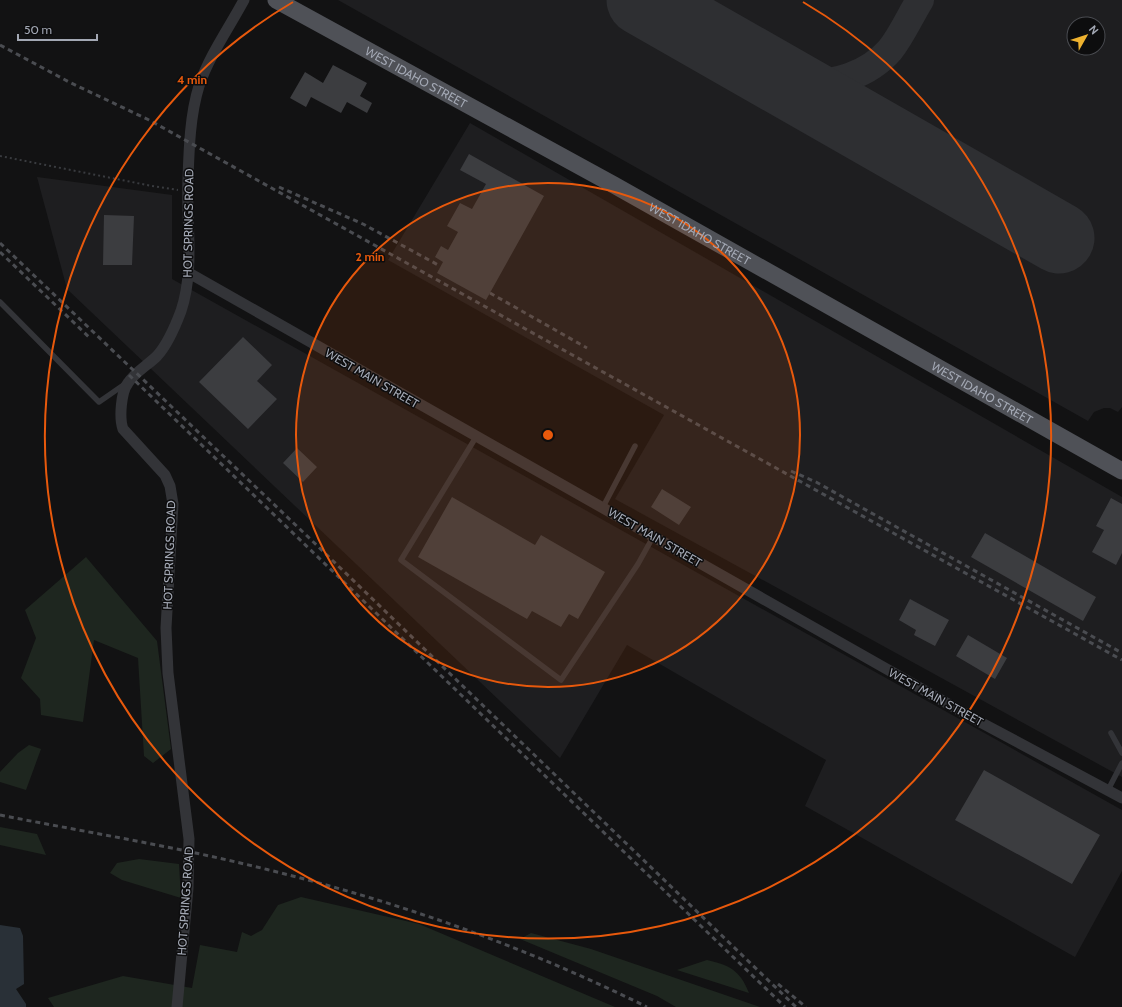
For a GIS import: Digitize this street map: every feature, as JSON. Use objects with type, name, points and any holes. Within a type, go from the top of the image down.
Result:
[{"type":"main road","name":"WEST IDAHO STREET","points":[[276,0],[614,185],[1122,471]]},
{"type":"street","name":"HOT SPRINGS ROAD","points":[[177,1007],[188,888],[189,839],[168,673],[166,628],[173,504],[170,486],[165,475],[123,429],[120,422],[120,411],[127,383],[156,357],[167,342],[181,310],[187,291],[189,273],[188,191],[191,136],[199,86],[209,62],[244,0]]},
{"type":"street","name":"WEST MAIN STREET","points":[[189,273],[980,722],[1122,798]]},
{"type":"lane","points":[[0,302],[100,402],[127,383]]},
{"type":"lane","points":[[476,437],[401,560],[561,680],[654,537]]},
{"type":"lane","points":[[603,507],[635,446]]},
{"type":"lane","points":[[1111,733],[1122,752]]},
{"type":"lane","points":[[1108,790],[1122,763]]},
{"type":"path","points":[[0,156],[152,186],[188,191]]},
{"type":"shaded area","points":[[338,0],[1122,0],[1122,407],[1118,412],[1110,408],[1104,408],[1094,412],[1088,421]]},
{"type":"shaded area","points":[[470,123],[1122,497],[1122,777],[615,499],[664,415],[388,260]]},
{"type":"shaded area","points":[[37,177],[172,195],[172,279],[1122,810],[1122,871],[1075,957],[805,806],[826,760],[627,645],[560,758],[67,289]]},
{"type":"shaded area","points":[[86,557],[157,641],[171,749],[153,763],[144,756],[138,658],[94,640],[83,722],[41,715],[40,699],[21,678],[36,638],[25,610]]},
{"type":"shaded area","points":[[29,745],[41,749],[26,790],[0,782],[0,772],[18,753]]},
{"type":"shaded area","points":[[0,827],[37,834],[46,855],[0,845]]},
{"type":"shaded area","points":[[139,859],[179,864],[181,898],[122,880],[110,873],[117,863]]},
{"type":"shaded area","points":[[301,897],[419,924],[615,1007],[54,1007],[48,998],[123,976],[192,988],[200,945],[237,952],[242,932],[251,936],[262,930],[278,905]]},
{"type":"shaded area","points":[[0,925],[20,928],[23,936],[24,984],[16,989],[26,1004],[26,1007],[0,1007]]},
{"type":"shaded area","points":[[531,933],[591,949],[760,1007],[676,1007],[657,996],[520,939]]},
{"type":"shaded area","points":[[707,960],[722,964],[733,970],[742,979],[749,993],[677,970]]},
{"type":"building","points":[[333,65],[367,83],[360,96],[372,103],[367,113],[347,102],[341,113],[311,97],[306,107],[290,98],[305,72],[323,83]]},
{"type":"building","points":[[469,154],[544,196],[486,300],[437,273],[443,262],[435,257],[441,246],[448,250],[458,232],[447,226],[460,203],[472,209],[486,184],[460,170]]},
{"type":"building","points":[[104,215],[134,216],[132,265],[103,265]]},
{"type":"building","points":[[243,337],[272,365],[257,381],[277,399],[248,429],[199,382]]},
{"type":"building","points":[[297,448],[317,467],[303,482],[283,463]]},
{"type":"building","points":[[662,489],[691,507],[679,525],[651,507]]},
{"type":"building","points":[[452,497],[535,545],[541,535],[605,572],[578,619],[569,614],[561,627],[532,611],[527,619],[418,557]]},
{"type":"building","points":[[1111,498],[1122,504],[1122,553],[1116,565],[1092,552],[1104,530],[1096,526]]},
{"type":"building","points":[[985,533],[1096,597],[1083,621],[971,557]]},
{"type":"building","points":[[910,599],[949,620],[935,646],[914,635],[916,630],[899,620]]},
{"type":"building","points":[[968,635],[1007,658],[995,679],[956,656]]},
{"type":"building","points":[[984,770],[1100,835],[1072,884],[955,820]]},
{"type":"taxiway","points":[[758,66],[784,77],[801,81],[825,82],[850,77],[872,66],[890,50],[920,0]]},
{"type":"runway","points":[[642,0],[1059,238]]},
{"type":"railway","points":[[0,45],[69,82],[149,120],[1122,660]]},
{"type":"railway","points":[[279,187],[363,224],[440,266]]},
{"type":"railway","points":[[0,243],[304,533],[796,1007]]},
{"type":"railway","points":[[0,252],[91,339]]},
{"type":"railway","points":[[490,293],[587,348]]},
{"type":"railway","points":[[129,375],[785,1007]]},
{"type":"railway","points":[[791,471],[816,482],[1122,653]]},
{"type":"railway","points":[[0,815],[205,855],[273,871],[369,897],[510,946],[556,965],[647,1007]]},
{"type":"railway","points":[[778,984],[806,1007]]}]
